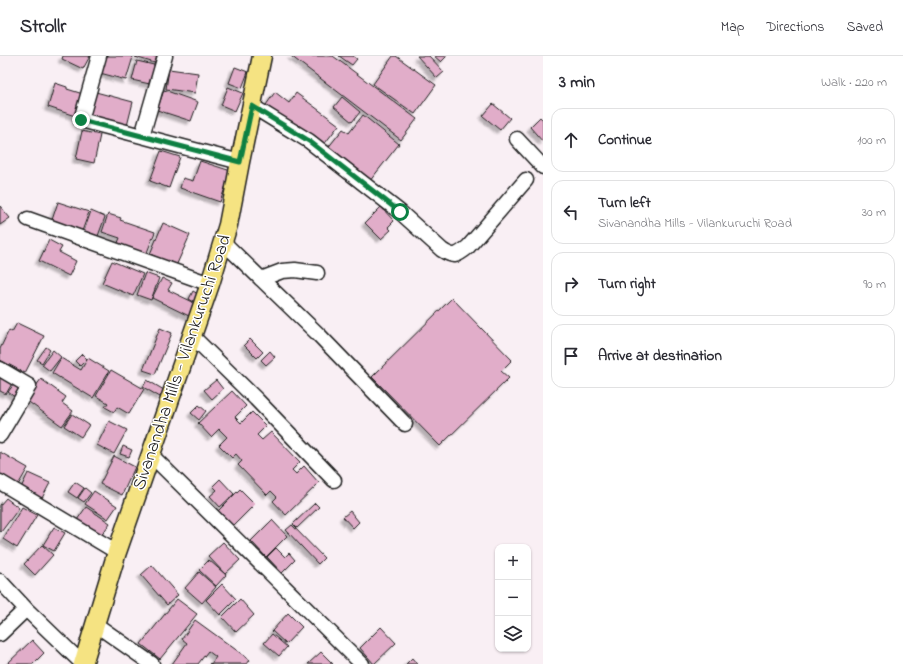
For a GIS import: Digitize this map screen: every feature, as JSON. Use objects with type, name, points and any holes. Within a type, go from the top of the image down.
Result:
[{"type":"main road","name":"Sivanandha Mills - Vilankuruchi Road","points":[[83,664],[117,552],[210,284],[223,242],[228,225],[262,56]]},
{"type":"street","points":[[99,56],[81,120],[240,162]]},
{"type":"street","points":[[142,136],[165,56]]},
{"type":"street","points":[[252,106],[309,141],[400,212],[442,250],[450,255],[458,255],[468,247],[526,180]]},
{"type":"street","points":[[517,139],[543,166]]},
{"type":"street","points":[[28,219],[210,284]]},
{"type":"street","points":[[223,242],[319,335],[405,424]]},
{"type":"street","points":[[261,279],[282,271],[295,270],[317,272]]},
{"type":"street","points":[[192,336],[256,399],[334,480]]},
{"type":"street","points":[[0,369],[29,386],[0,435]]},
{"type":"street","points":[[150,454],[362,664]]},
{"type":"street","points":[[0,482],[117,552]]},
{"type":"street","points":[[0,581],[26,609],[83,664]]},
{"type":"street","points":[[0,634],[26,609]]},
{"type":"street","points":[[95,624],[152,664]]},
{"type":"building","points":[[63,56],[90,56],[83,69],[62,59]]},
{"type":"building","points":[[104,56],[133,57],[126,80],[100,73]]},
{"type":"building","points":[[161,56],[158,64],[135,57]]},
{"type":"building","points":[[291,56],[333,56],[417,119],[401,140]]},
{"type":"building","points":[[339,56],[353,56],[357,59],[352,65]]},
{"type":"building","points":[[393,56],[396,56],[436,85],[415,114],[373,84]]},
{"type":"building","points":[[417,56],[429,56],[444,72],[437,78]]},
{"type":"building","points":[[434,56],[447,56],[441,62]]},
{"type":"building","points":[[137,61],[158,66],[154,85],[132,80]]},
{"type":"building","points":[[235,67],[248,72],[242,88],[229,83]]},
{"type":"building","points":[[169,69],[198,73],[195,93],[166,89]]},
{"type":"building","points":[[55,83],[83,94],[75,116],[48,107]]},
{"type":"building","points":[[228,87],[243,93],[235,111],[221,105]]},
{"type":"building","points":[[164,90],[198,102],[191,121],[157,110]]},
{"type":"building","points":[[92,91],[133,102],[127,126],[86,116]]},
{"type":"building","points":[[275,92],[289,103],[296,93],[339,125],[322,147],[266,105]]},
{"type":"building","points":[[342,97],[360,112],[352,122],[334,107]]},
{"type":"building","points":[[493,104],[510,118],[500,130],[483,116]]},
{"type":"building","points":[[363,115],[399,144],[369,182],[327,149],[343,129],[349,133]]},
{"type":"building","points":[[540,117],[543,120],[543,142],[530,127]]},
{"type":"building","points":[[82,131],[100,135],[94,163],[76,159]]},
{"type":"building","points":[[161,151],[180,157],[169,188],[150,181]]},
{"type":"building","points":[[200,161],[231,171],[220,202],[180,188],[183,178],[193,181]]},
{"type":"building","points":[[58,202],[89,212],[81,234],[51,223]]},
{"type":"building","points":[[0,206],[10,218],[0,225]]},
{"type":"building","points":[[381,207],[394,221],[388,227],[391,230],[381,239],[365,223]]},
{"type":"building","points":[[91,211],[105,217],[98,236],[84,231]]},
{"type":"building","points":[[108,214],[121,218],[120,220],[155,232],[146,255],[117,245],[120,238],[102,232]]},
{"type":"building","points":[[163,223],[190,235],[176,266],[150,254]]},
{"type":"building","points":[[49,240],[62,247],[59,252],[76,261],[69,276],[39,261]]},
{"type":"building","points":[[112,261],[143,274],[133,296],[102,283]]},
{"type":"building","points":[[145,273],[159,278],[151,300],[137,295]]},
{"type":"building","points":[[162,278],[172,283],[168,290],[197,304],[191,317],[152,298]]},
{"type":"building","points":[[193,291],[198,294],[194,302],[189,299]]},
{"type":"building","points":[[452,298],[512,360],[501,371],[509,378],[440,446],[372,377]]},
{"type":"building","points":[[17,323],[44,336],[25,373],[0,360],[0,349],[9,330],[12,332]]},
{"type":"building","points":[[160,328],[172,333],[155,374],[143,370]]},
{"type":"building","points":[[250,339],[263,352],[257,358],[244,345]]},
{"type":"building","points":[[46,347],[50,350],[42,363],[37,360]]},
{"type":"building","points":[[53,350],[61,357],[50,371],[42,365]]},
{"type":"building","points":[[270,351],[275,357],[266,365],[261,360]]},
{"type":"building","points":[[82,354],[87,359],[80,366],[75,361]]},
{"type":"building","points":[[61,358],[81,370],[88,358],[109,371],[93,398],[52,373]]},
{"type":"building","points":[[111,370],[144,389],[129,414],[117,407],[114,412],[105,407],[108,403],[96,396]]},
{"type":"building","points":[[3,373],[14,380],[6,394],[0,391],[0,378]]},
{"type":"building","points":[[41,379],[66,397],[62,403],[73,411],[62,426],[26,400]]},
{"type":"building","points":[[147,380],[164,390],[160,397],[143,387]]},
{"type":"building","points":[[216,380],[223,389],[212,399],[204,390]]},
{"type":"building","points":[[14,384],[23,389],[16,398],[8,392]]},
{"type":"building","points":[[232,391],[246,406],[235,417],[241,423],[252,412],[266,426],[257,435],[262,440],[271,432],[300,462],[292,470],[296,474],[304,466],[319,483],[286,515],[273,501],[277,497],[271,491],[267,495],[238,465],[242,461],[236,454],[232,458],[219,445],[227,437],[219,429],[211,437],[198,423]]},
{"type":"building","points":[[199,405],[206,411],[199,420],[191,413]]},
{"type":"building","points":[[72,414],[89,425],[81,437],[64,426]]},
{"type":"building","points":[[109,421],[127,430],[114,454],[97,445]]},
{"type":"building","points":[[123,446],[132,450],[129,457],[120,454]]},
{"type":"building","points":[[0,452],[28,468],[18,485],[0,475]]},
{"type":"building","points":[[114,456],[135,467],[122,495],[100,484]]},
{"type":"building","points":[[28,473],[50,483],[41,500],[20,490]]},
{"type":"building","points":[[220,479],[234,494],[220,507],[210,496],[217,490],[213,486]]},
{"type":"building","points":[[75,482],[84,488],[77,498],[68,492]]},
{"type":"building","points":[[85,488],[91,493],[84,502],[78,498]]},
{"type":"building","points":[[240,489],[255,504],[233,526],[218,511]]},
{"type":"building","points":[[94,491],[117,506],[108,519],[85,504]]},
{"type":"building","points":[[6,498],[19,508],[1,532],[0,505]]},
{"type":"building","points":[[315,503],[319,507],[297,528],[293,524]]},
{"type":"building","points":[[22,507],[37,515],[17,548],[3,539]]},
{"type":"building","points":[[86,507],[110,523],[99,539],[75,523]]},
{"type":"building","points":[[350,511],[359,522],[353,528],[343,517]]},
{"type":"building","points":[[272,520],[287,536],[266,557],[251,541]]},
{"type":"building","points":[[292,525],[324,558],[318,564],[286,530]]},
{"type":"building","points":[[54,527],[65,533],[54,551],[43,545]]},
{"type":"building","points":[[223,542],[240,560],[225,574],[208,556]]},
{"type":"building","points":[[42,545],[53,555],[35,575],[24,564]]},
{"type":"building","points":[[276,548],[285,557],[289,553],[295,560],[282,573],[267,557]]},
{"type":"building","points":[[209,560],[226,575],[216,586],[199,570]]},
{"type":"building","points":[[152,565],[178,595],[167,605],[141,575]]},
{"type":"building","points":[[199,572],[216,587],[202,603],[185,588]]},
{"type":"building","points":[[222,584],[236,599],[220,615],[206,600]]},
{"type":"building","points":[[177,599],[197,614],[160,659],[141,644]]},
{"type":"building","points":[[240,599],[254,615],[236,632],[222,617]]},
{"type":"building","points":[[288,613],[302,627],[286,644],[272,631]]},
{"type":"building","points":[[195,620],[250,660],[247,664],[211,664],[216,657],[208,651],[198,664],[172,664],[187,643],[182,639]]},
{"type":"building","points":[[381,627],[396,643],[374,664],[360,648]]},
{"type":"building","points":[[272,634],[287,647],[279,656],[264,643]]},
{"type":"building","points":[[32,640],[44,653],[33,664],[7,664]]},
{"type":"building","points":[[321,652],[333,664],[308,664]]},
{"type":"building","points":[[412,658],[417,664],[406,664]]},
{"type":"route","points":[[81,120],[240,162],[252,106],[309,141],[400,212]]}]
